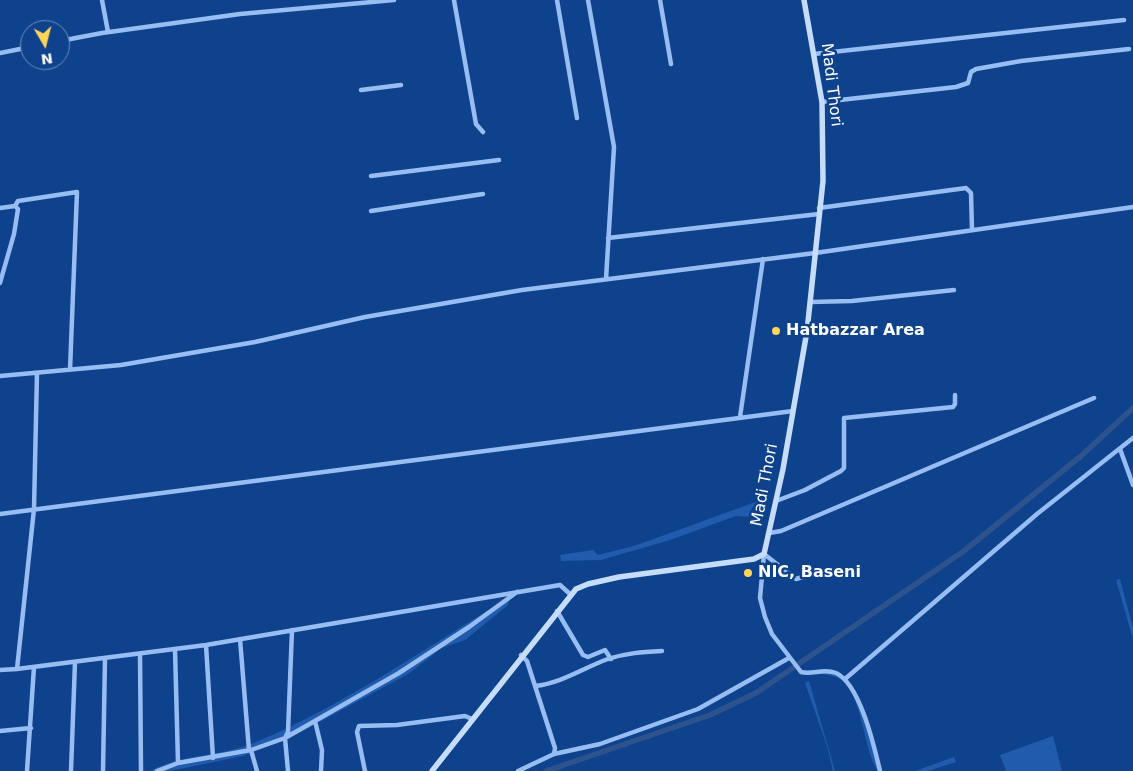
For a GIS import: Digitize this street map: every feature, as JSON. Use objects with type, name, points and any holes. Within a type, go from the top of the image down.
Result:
[{"type":"main road","name":"Madi Thori","points":[[764,554],[770,533],[793,411],[810,302],[824,151],[822,102],[804,0]]},
{"type":"main road","points":[[432,771],[556,611],[570,594],[581,586],[603,580],[754,559],[764,554]]},
{"type":"street","points":[[102,0],[108,32]]},
{"type":"street","points":[[70,39],[240,14],[394,0]]},
{"type":"street","points":[[454,0],[476,124],[483,132]]},
{"type":"street","points":[[557,0],[576,118]]},
{"type":"street","points":[[588,0],[614,147],[606,279]]},
{"type":"street","points":[[660,0],[671,64]]},
{"type":"street","points":[[814,54],[1124,20]]},
{"type":"street","points":[[0,53],[20,49]]},
{"type":"street","points":[[822,102],[956,87],[968,82],[971,72],[976,69],[1021,61],[1129,49]]},
{"type":"street","points":[[361,90],[401,84]]},
{"type":"street","points":[[371,176],[499,160]]},
{"type":"street","points":[[608,238],[819,211],[966,188],[971,193],[972,230]]},
{"type":"street","points":[[15,206],[18,201],[77,192],[70,370]]},
{"type":"street","points":[[371,210],[482,194]]},
{"type":"street","points":[[0,208],[15,206]]},
{"type":"street","points":[[0,283],[14,234],[18,208],[15,206]]},
{"type":"street","points":[[0,376],[121,365],[255,342],[365,317],[461,299],[815,253],[1133,207]]},
{"type":"street","points":[[740,418],[763,259]]},
{"type":"street","points":[[810,302],[869,300],[954,290]]},
{"type":"street","points":[[17,669],[34,510],[37,373]]},
{"type":"street","points":[[776,500],[805,490],[844,468],[844,418],[952,407],[955,404],[955,394]]},
{"type":"street","points":[[770,533],[798,524],[1094,398]]},
{"type":"street","points":[[0,514],[793,411]]},
{"type":"street","points":[[845,680],[1037,514],[1133,438]]},
{"type":"street","points":[[1120,449],[1133,486]]},
{"type":"street","points":[[764,554],[761,605],[772,634],[798,669],[807,673],[829,671],[845,680],[854,692],[880,771]]},
{"type":"street","points":[[764,554],[796,579],[826,570],[857,570]]},
{"type":"street","points":[[0,670],[175,650],[560,585],[570,594]]},
{"type":"street","points":[[157,771],[178,763],[250,750],[285,738],[399,673],[469,627],[518,591]]},
{"type":"street","points":[[556,611],[583,656],[588,657],[605,650],[611,659]]},
{"type":"street","points":[[288,771],[285,738],[288,732],[292,630]]},
{"type":"street","points":[[240,639],[250,750],[257,771]]},
{"type":"street","points":[[206,645],[213,758]]},
{"type":"street","points":[[175,650],[178,763]]},
{"type":"street","points":[[535,686],[553,684],[611,659],[632,653],[662,651]]},
{"type":"street","points":[[140,654],[141,771]]},
{"type":"street","points":[[522,655],[527,661],[554,742],[554,754]]},
{"type":"street","points":[[103,771],[105,658]]},
{"type":"street","points":[[518,771],[554,754],[600,744],[698,709],[791,660]]},
{"type":"street","points":[[71,771],[75,662]]},
{"type":"street","points":[[27,771],[34,667]]},
{"type":"street","points":[[365,771],[357,732],[360,726],[397,725],[465,716],[472,720]]},
{"type":"street","points":[[315,720],[322,750],[321,771]]},
{"type":"street","points":[[0,731],[31,728]]},
{"type":"shaded area","points":[[772,496],[752,508],[748,517],[736,516],[670,540],[601,560],[561,561],[560,555],[593,550],[598,555],[637,545]]},
{"type":"shaded area","points":[[1120,579],[1133,628],[1133,639],[1116,580]]},
{"type":"shaded area","points":[[510,597],[508,605],[465,640],[442,648],[408,674],[288,739],[243,756],[170,771],[150,771],[176,761],[243,747],[290,727],[354,693]]},
{"type":"shaded area","points":[[818,673],[838,676],[847,685],[837,678]]},
{"type":"shaded area","points":[[809,681],[835,771],[833,771],[827,746],[805,683]]},
{"type":"shaded area","points":[[849,688],[860,707],[865,721],[878,771],[869,750],[858,709]]},
{"type":"shaded area","points":[[1053,736],[1062,771],[1006,771],[1000,755]]},
{"type":"shaded area","points":[[954,757],[956,762],[928,771],[915,771]]},
{"type":"waterway","points":[[546,771],[710,715],[756,693],[964,551],[1081,456],[1133,408]]},
{"type":"place","name":"Hatbazzar Area","points":[[776,331]]},
{"type":"place","name":"NIC, Baseni","points":[[748,573]]}]
